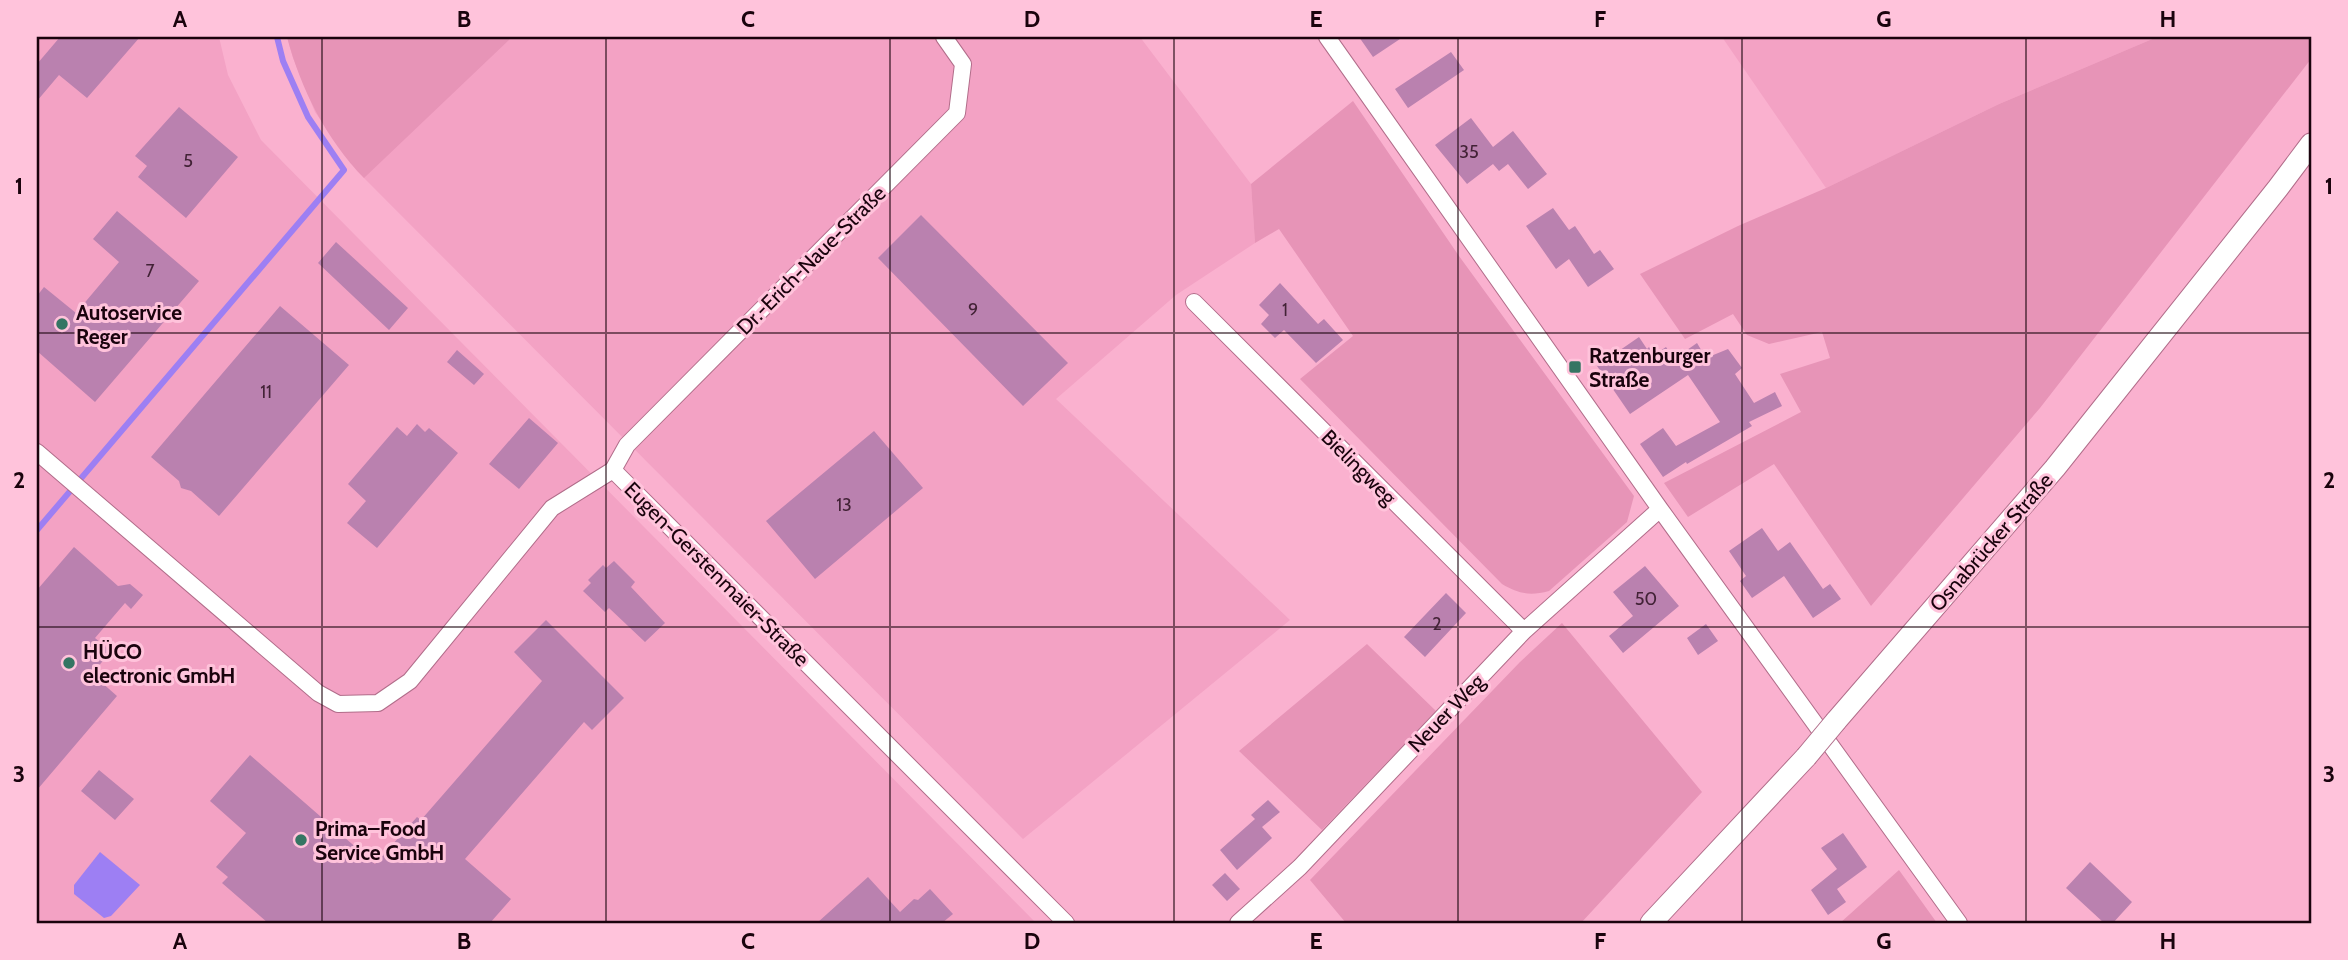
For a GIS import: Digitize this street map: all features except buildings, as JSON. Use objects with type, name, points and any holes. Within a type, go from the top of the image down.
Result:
[{"type":"main road","name":"Osnabrücker Straße","points":[[1651,923],[1806,757],[2055,468],[2311,144]]},
{"type":"street","name":"Dr.-Erich-Naue-Straße","points":[[613,470],[627,444],[957,113],[963,64],[944,37]]},
{"type":"street","points":[[1327,37],[1660,509],[1959,923]]},
{"type":"street","name":"Bielingweg","points":[[1194,302],[1524,631]]},
{"type":"street","name":"Eugen-Gerstenmaier-Straße","points":[[37,452],[318,693],[338,704],[378,703],[410,681],[552,508],[613,470],[1066,923]]},
{"type":"street","name":"Neuer Weg","points":[[1238,923],[1300,867],[1524,631],[1660,509]]},
{"type":"shaded area","points":[[37,37],[219,37],[228,75],[261,140],[1036,923],[37,923]]},
{"type":"shaded area","points":[[287,37],[1140,37],[1251,184],[1255,243],[1176,295],[1056,399],[1290,620],[1023,839],[357,171],[315,112]]},
{"type":"shaded area","points":[[287,37],[512,37],[364,178],[338,147],[316,112]]},
{"type":"shaded area","points":[[1722,37],[2157,37],[1999,104],[1826,188]]},
{"type":"shaded area","points":[[2157,37],[2311,37],[2311,59],[2040,408],[1871,606],[1774,464],[1688,517],[1664,483],[1801,412],[1780,374],[1830,358],[1822,332],[1769,344],[1747,335],[1733,314],[1685,339],[1640,274],[1999,104]]},
{"type":"shaded area","points":[[1353,101],[1459,256],[1634,496],[1627,522],[1549,591],[1525,593],[1502,584],[1300,379],[1353,336],[1279,229],[1255,243],[1251,184]]},
{"type":"shaded area","points":[[1562,623],[1702,792],[1581,923],[1346,923],[1310,880],[1520,662]]},
{"type":"shaded area","points":[[1367,644],[1436,711],[1322,830],[1239,751]]},
{"type":"shaded area","points":[[100,852],[140,885],[111,916],[104,918],[74,894],[74,885]]},
{"type":"shaded area","points":[[1899,870],[1937,923],[1840,923]]},
{"type":"waterway","points":[[37,530],[344,170],[308,117],[283,61],[277,37]]},
{"type":"place","name":"Autoservice Reger","points":[[62,324]]},
{"type":"place","name":"Ratzenburger Straße","points":[[1575,367]]},
{"type":"place","name":"HÜCO electronic GmbH","points":[[69,663]]},
{"type":"place","name":"Prima–Food Service GmbH","points":[[301,840]]}]
